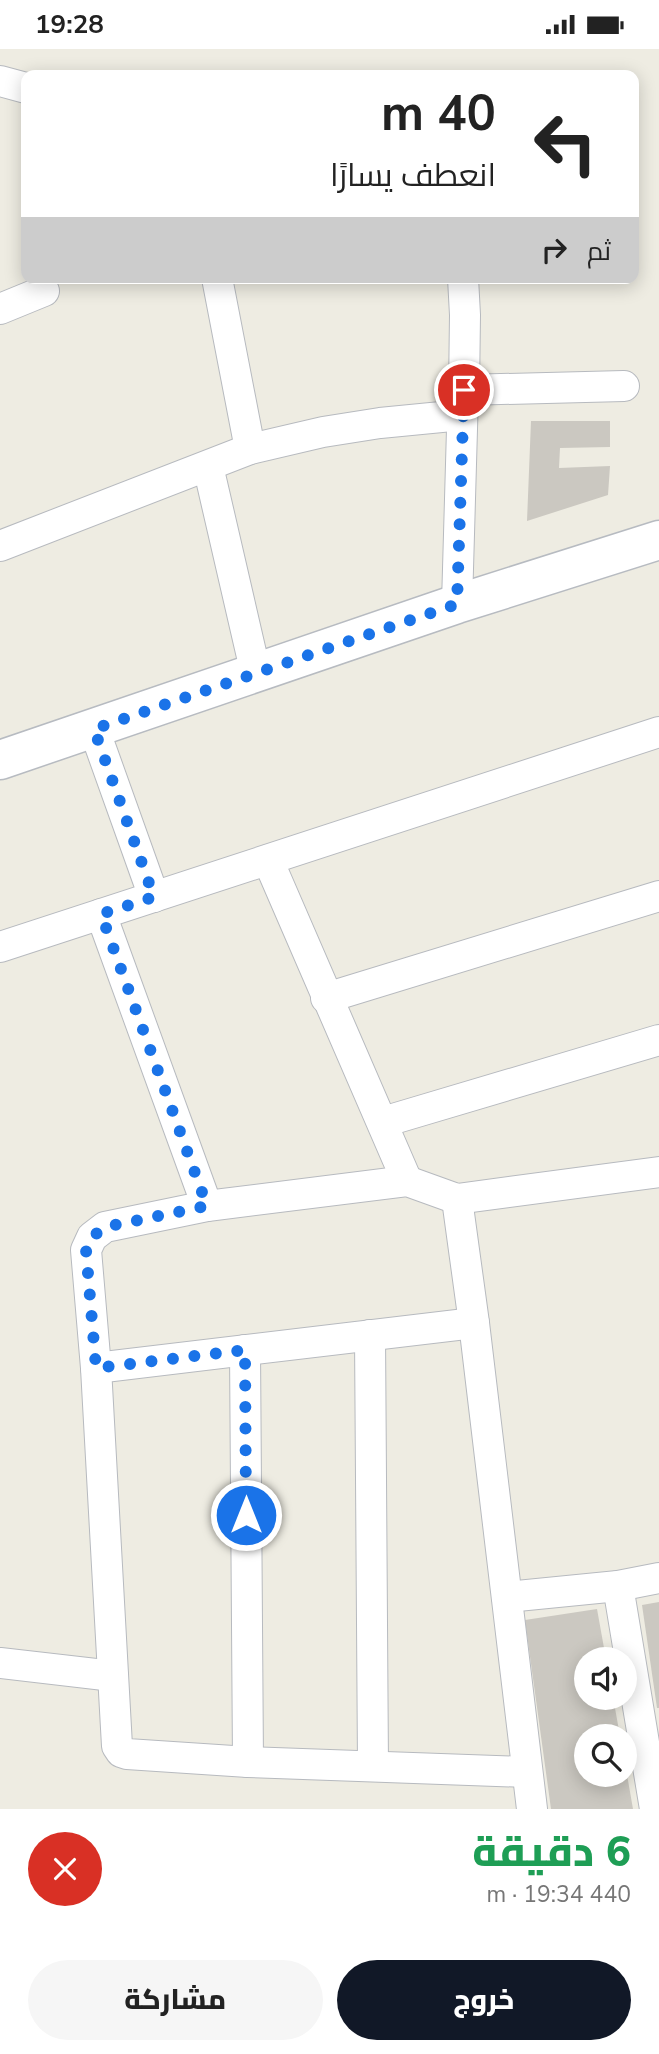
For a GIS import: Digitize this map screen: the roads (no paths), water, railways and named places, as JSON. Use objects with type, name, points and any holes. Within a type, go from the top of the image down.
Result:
[{"type":"main road","points":[[2,754],[94,729],[457,604],[659,540]]},
{"type":"street","points":[[0,81],[21,87]]},
{"type":"street","points":[[218,284],[250,449]]},
{"type":"street","points":[[457,604],[466,315],[463,284]]},
{"type":"street","points":[[0,309],[44,291]]},
{"type":"street","points":[[0,546],[250,449],[323,432],[380,423],[463,402],[624,386]]},
{"type":"street","points":[[208,466],[256,674]]},
{"type":"street","points":[[94,729],[154,897]]},
{"type":"street","points":[[0,947],[659,732]]},
{"type":"street","points":[[268,860],[407,1181]]},
{"type":"street","points":[[326,998],[659,897]]},
{"type":"street","points":[[101,914],[207,1206]]},
{"type":"street","points":[[383,1122],[659,1040]]},
{"type":"street","points":[[527,1772],[248,1762],[127,1755],[121,1752],[117,1746],[96,1368],[86,1250],[92,1237],[105,1227],[207,1206],[407,1181],[457,1199],[659,1172]]},
{"type":"street","points":[[457,1199],[532,1809]]},
{"type":"street","points":[[96,1368],[474,1323]]},
{"type":"street","points":[[370,1335],[373,1766]]},
{"type":"street","points":[[245,1350],[248,1762]]},
{"type":"street","points":[[507,1597],[618,1587],[659,1578]]},
{"type":"street","points":[[618,1587],[655,1809]]},
{"type":"street","points":[[0,1663],[113,1676]]}]
